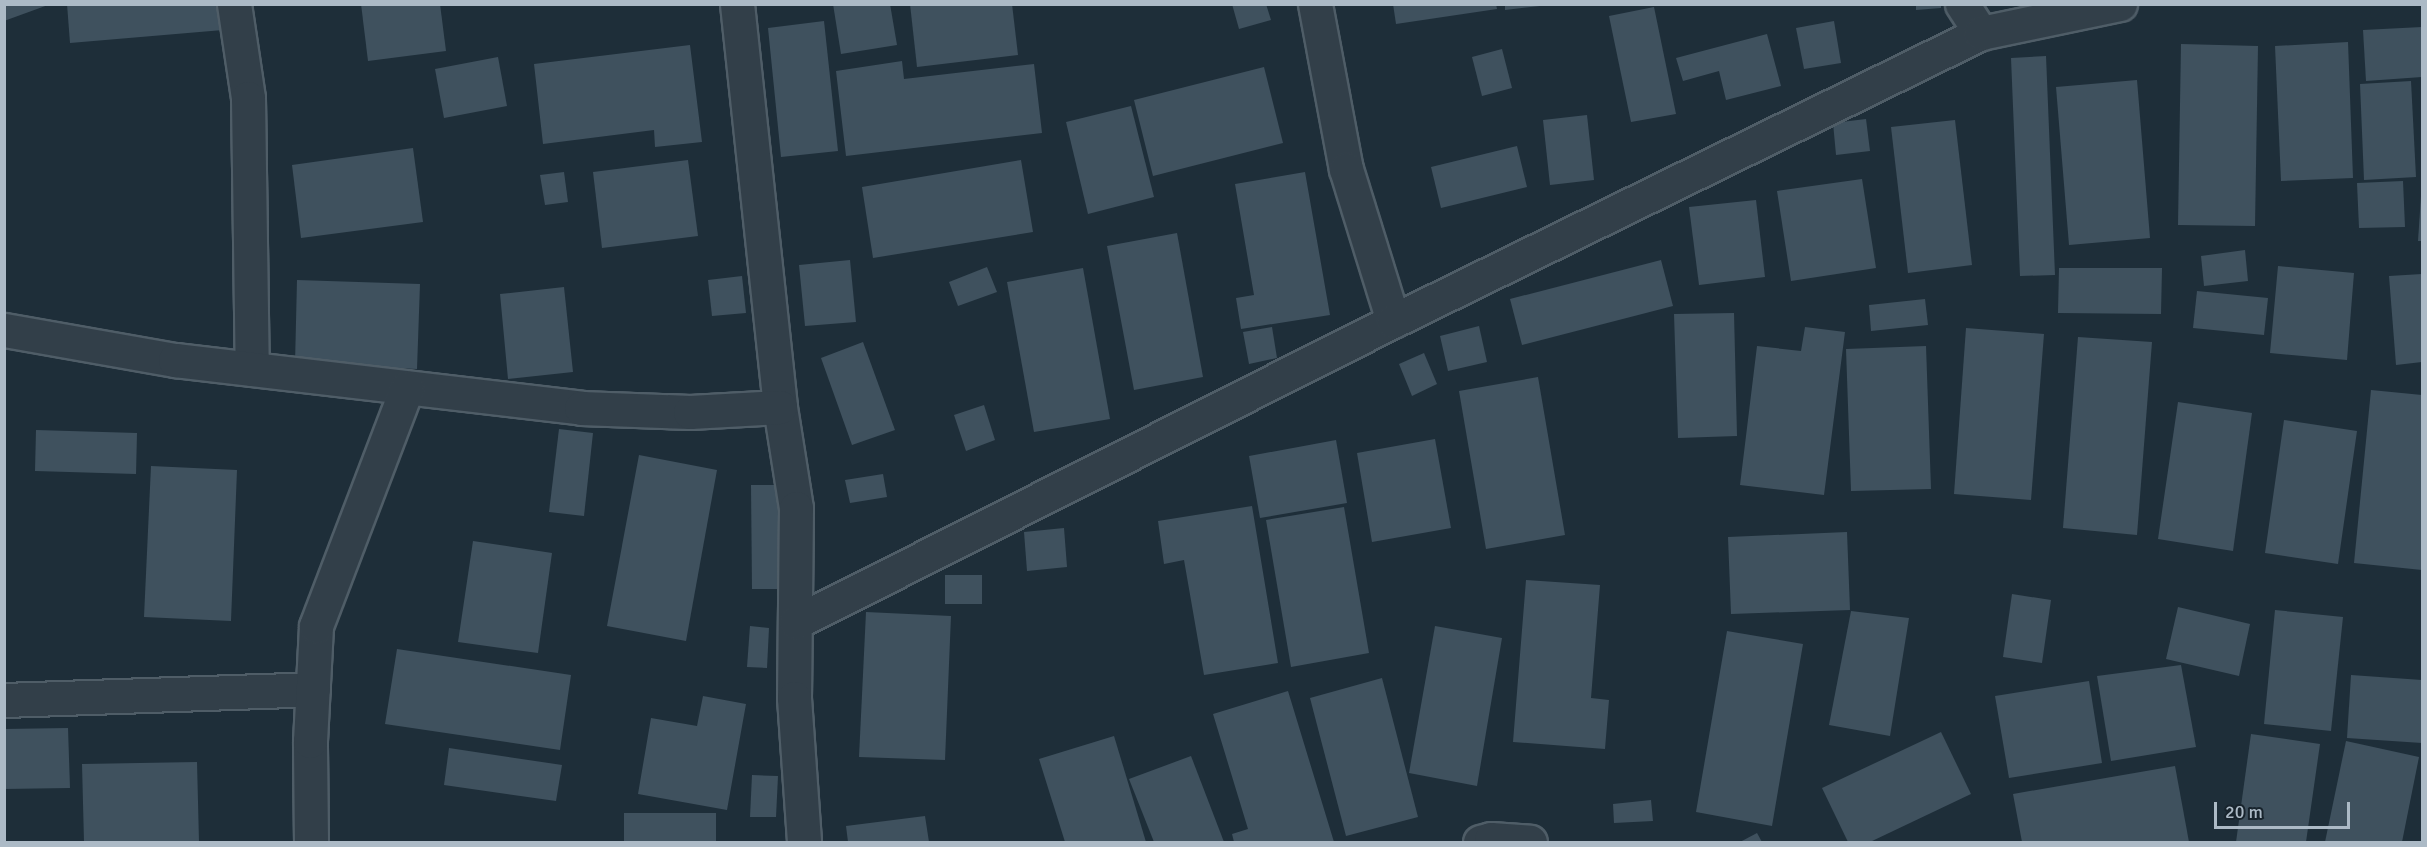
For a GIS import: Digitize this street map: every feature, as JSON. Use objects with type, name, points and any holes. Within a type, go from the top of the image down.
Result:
[{"type":"street","points":[[234,4],[248,98],[252,369]]},
{"type":"street","points":[[737,4],[780,407],[796,508],[794,698],[804,843]]},
{"type":"street","points":[[1315,4],[1346,168],[1394,321]]},
{"type":"street","points":[[1962,4],[1981,33]]},
{"type":"street","points":[[796,622],[1394,321],[1981,33],[2120,4]]},
{"type":"street","points":[[4,330],[175,360],[581,408],[690,412],[780,407]]},
{"type":"street","points":[[311,843],[316,626],[407,388]]},
{"type":"street","points":[[4,700],[313,689]]},
{"type":"street","points":[[1480,843],[1491,839],[1530,843]]},
{"type":"building","points":[[4,4],[48,4],[48,5],[4,21]]},
{"type":"building","points":[[67,4],[220,4],[223,30],[70,43]]},
{"type":"building","points":[[361,4],[440,4],[446,51],[368,61]]},
{"type":"building","points":[[833,4],[890,4],[897,45],[841,54]]},
{"type":"building","points":[[910,4],[1012,4],[1018,55],[917,67]]},
{"type":"building","points":[[1232,4],[1266,4],[1271,20],[1239,29]]},
{"type":"building","points":[[1393,4],[1496,4],[1497,9],[1396,24]]},
{"type":"building","points":[[1505,4],[1540,4],[1540,6],[1505,10]]},
{"type":"building","points":[[1916,4],[1941,4],[1941,8],[1916,10]]},
{"type":"building","points":[[1654,7],[1676,114],[1631,122],[1609,16]]},
{"type":"building","points":[[824,21],[838,151],[781,157],[768,28]]},
{"type":"building","points":[[1834,21],[1841,63],[1804,69],[1796,28]]},
{"type":"building","points":[[2422,27],[2422,77],[2366,81],[2363,30]]},
{"type":"building","points":[[1767,34],[1781,86],[1726,100],[1719,71],[1683,81],[1676,58]]},
{"type":"building","points":[[2348,42],[2353,178],[2281,181],[2275,46]]},
{"type":"building","points":[[2181,44],[2258,46],[2255,226],[2178,225]]},
{"type":"building","points":[[690,45],[702,142],[655,147],[654,130],[543,144],[534,64]]},
{"type":"building","points":[[1502,49],[1512,88],[1482,96],[1472,57]]},
{"type":"building","points":[[2046,56],[2055,275],[2020,276],[2011,58]]},
{"type":"building","points":[[498,57],[507,106],[444,118],[435,69]]},
{"type":"building","points":[[902,61],[904,79],[1034,64],[1042,133],[846,156],[836,71]]},
{"type":"building","points":[[1264,67],[1283,143],[1153,176],[1134,100]]},
{"type":"building","points":[[2137,80],[2150,238],[2069,245],[2056,87]]},
{"type":"building","points":[[2411,81],[2416,177],[2364,180],[2360,84]]},
{"type":"building","points":[[1131,106],[1154,197],[1088,214],[1066,122]]},
{"type":"building","points":[[1587,115],[1594,180],[1550,185],[1543,120]]},
{"type":"building","points":[[1866,119],[1870,151],[1836,155],[1833,123]]},
{"type":"building","points":[[1955,120],[1972,265],[1908,273],[1891,127]]},
{"type":"building","points":[[1517,146],[1527,187],[1441,208],[1431,167]]},
{"type":"building","points":[[413,148],[423,222],[301,238],[292,165]]},
{"type":"building","points":[[688,160],[698,236],[602,248],[593,172]]},
{"type":"building","points":[[1021,160],[1033,232],[873,258],[862,187]]},
{"type":"building","points":[[564,172],[568,202],[545,205],[540,175]]},
{"type":"building","points":[[1305,172],[1330,315],[1241,329],[1236,298],[1254,295],[1235,184]]},
{"type":"building","points":[[1862,179],[1876,268],[1791,281],[1777,191]]},
{"type":"building","points":[[2403,181],[2405,227],[2359,228],[2357,183]]},
{"type":"building","points":[[2421,196],[2422,241],[2418,241]]},
{"type":"building","points":[[1756,200],[1765,277],[1699,285],[1689,207]]},
{"type":"building","points":[[1177,233],[1203,377],[1134,390],[1107,246]]},
{"type":"building","points":[[2245,250],[2248,281],[2204,286],[2201,256]]},
{"type":"building","points":[[850,260],[856,322],[805,326],[799,265]]},
{"type":"building","points":[[1661,260],[1673,306],[1522,345],[1510,299]]},
{"type":"building","points":[[2278,266],[2354,273],[2347,360],[2270,353]]},
{"type":"building","points":[[987,267],[997,292],[958,306],[949,282]]},
{"type":"building","points":[[1083,268],[1110,419],[1034,432],[1007,282]]},
{"type":"building","points":[[2059,268],[2162,268],[2161,314],[2058,313]]},
{"type":"building","points":[[2422,274],[2422,362],[2396,365],[2389,276]]},
{"type":"building","points":[[742,276],[746,313],[712,316],[708,280]]},
{"type":"building","points":[[297,280],[420,284],[417,369],[295,364]]},
{"type":"building","points":[[564,287],[573,372],[508,379],[500,294]]},
{"type":"building","points":[[2197,291],[2268,298],[2264,335],[2193,328]]},
{"type":"building","points":[[1925,299],[1928,325],[1871,331],[1869,305]]},
{"type":"building","points":[[1734,313],[1737,436],[1678,438],[1674,314]]},
{"type":"building","points":[[1479,326],[1487,362],[1448,371],[1440,336]]},
{"type":"building","points":[[1272,327],[1277,358],[1249,364],[1243,332]]},
{"type":"building","points":[[1805,327],[1845,332],[1824,495],[1740,485],[1757,346],[1801,351]]},
{"type":"building","points":[[1966,328],[2044,334],[2031,500],[1954,494]]},
{"type":"building","points":[[2078,337],[2152,342],[2137,535],[2063,528]]},
{"type":"building","points":[[863,342],[895,430],[852,445],[821,358]]},
{"type":"building","points":[[1926,346],[1931,489],[1851,491],[1846,349]]},
{"type":"building","points":[[1424,353],[1437,384],[1412,396],[1399,364]]},
{"type":"building","points":[[1538,377],[1565,535],[1486,549],[1459,391]]},
{"type":"building","points":[[2371,390],[2422,395],[2422,570],[2354,563]]},
{"type":"building","points":[[2178,402],[2252,413],[2233,551],[2158,539]]},
{"type":"building","points":[[984,405],[995,440],[966,451],[954,415]]},
{"type":"building","points":[[2284,420],[2357,431],[2338,564],[2265,553]]},
{"type":"building","points":[[559,429],[593,433],[584,516],[549,512]]},
{"type":"building","points":[[36,430],[137,433],[136,474],[35,471]]},
{"type":"building","points":[[1435,439],[1451,528],[1372,542],[1357,453]]},
{"type":"building","points":[[1336,440],[1347,503],[1260,518],[1249,456]]},
{"type":"building","points":[[639,455],[717,470],[686,641],[607,626]]},
{"type":"building","points":[[151,466],[237,470],[231,621],[144,617]]},
{"type":"building","points":[[883,474],[887,497],[850,503],[845,480]]},
{"type":"building","points":[[751,485],[786,485],[788,589],[752,589]]},
{"type":"building","points":[[1252,506],[1278,663],[1204,675],[1184,560],[1164,564],[1158,521]]},
{"type":"building","points":[[1344,507],[1369,653],[1291,667],[1266,520]]},
{"type":"building","points":[[1064,528],[1067,567],[1027,571],[1024,532]]},
{"type":"building","points":[[1847,532],[1850,610],[1731,614],[1728,537]]},
{"type":"building","points":[[473,541],[552,553],[538,653],[458,642]]},
{"type":"building","points":[[945,575],[982,575],[982,604],[945,604]]},
{"type":"building","points":[[1526,580],[1600,585],[1591,698],[1609,700],[1605,749],[1513,742]]},
{"type":"building","points":[[2012,594],[2051,600],[2042,663],[2003,657]]},
{"type":"building","points":[[2178,607],[2250,624],[2239,676],[2166,659]]},
{"type":"building","points":[[2275,610],[2343,617],[2331,731],[2264,724]]},
{"type":"building","points":[[1851,611],[1909,618],[1890,736],[1829,725]]},
{"type":"building","points":[[866,612],[951,616],[945,760],[859,757]]},
{"type":"building","points":[[750,626],[769,628],[767,668],[747,667]]},
{"type":"building","points":[[1435,626],[1502,638],[1477,786],[1409,773]]},
{"type":"building","points":[[1727,631],[1803,644],[1772,826],[1696,812]]},
{"type":"building","points":[[397,649],[571,675],[560,750],[385,724]]},
{"type":"building","points":[[2181,665],[2196,747],[2111,761],[2097,676]]},
{"type":"building","points":[[2351,675],[2422,680],[2422,743],[2347,738]]},
{"type":"building","points":[[1382,678],[1418,817],[1346,836],[1310,698]]},
{"type":"building","points":[[2089,681],[2102,763],[2009,778],[1995,696]]},
{"type":"building","points":[[1288,691],[1334,842],[1234,842],[1232,834],[1248,829],[1213,714]]},
{"type":"building","points":[[703,696],[746,704],[727,810],[638,794],[651,718],[697,726]]},
{"type":"building","points":[[68,728],[70,788],[4,789],[4,729]]},
{"type":"building","points":[[1941,732],[1971,794],[1870,842],[1848,842],[1822,788]]},
{"type":"building","points":[[2251,734],[2320,744],[2306,842],[2236,842]]},
{"type":"building","points":[[1114,736],[1146,842],[1065,842],[1039,759]]},
{"type":"building","points":[[2346,741],[2419,757],[2402,842],[2325,842]]},
{"type":"building","points":[[449,748],[562,765],[556,801],[444,785]]},
{"type":"building","points":[[1191,756],[1224,842],[1154,842],[1129,779]]},
{"type":"building","points":[[197,762],[199,842],[84,842],[82,764]]},
{"type":"building","points":[[2175,766],[2189,842],[2022,842],[2013,794]]},
{"type":"building","points":[[752,775],[778,776],[776,817],[750,817]]},
{"type":"building","points":[[1651,800],[1653,821],[1614,823],[1613,804]]},
{"type":"building","points":[[624,813],[716,813],[716,842],[624,842]]},
{"type":"building","points":[[925,816],[929,842],[848,842],[846,826]]},
{"type":"building","points":[[1757,833],[1762,842],[1740,842]]}]
